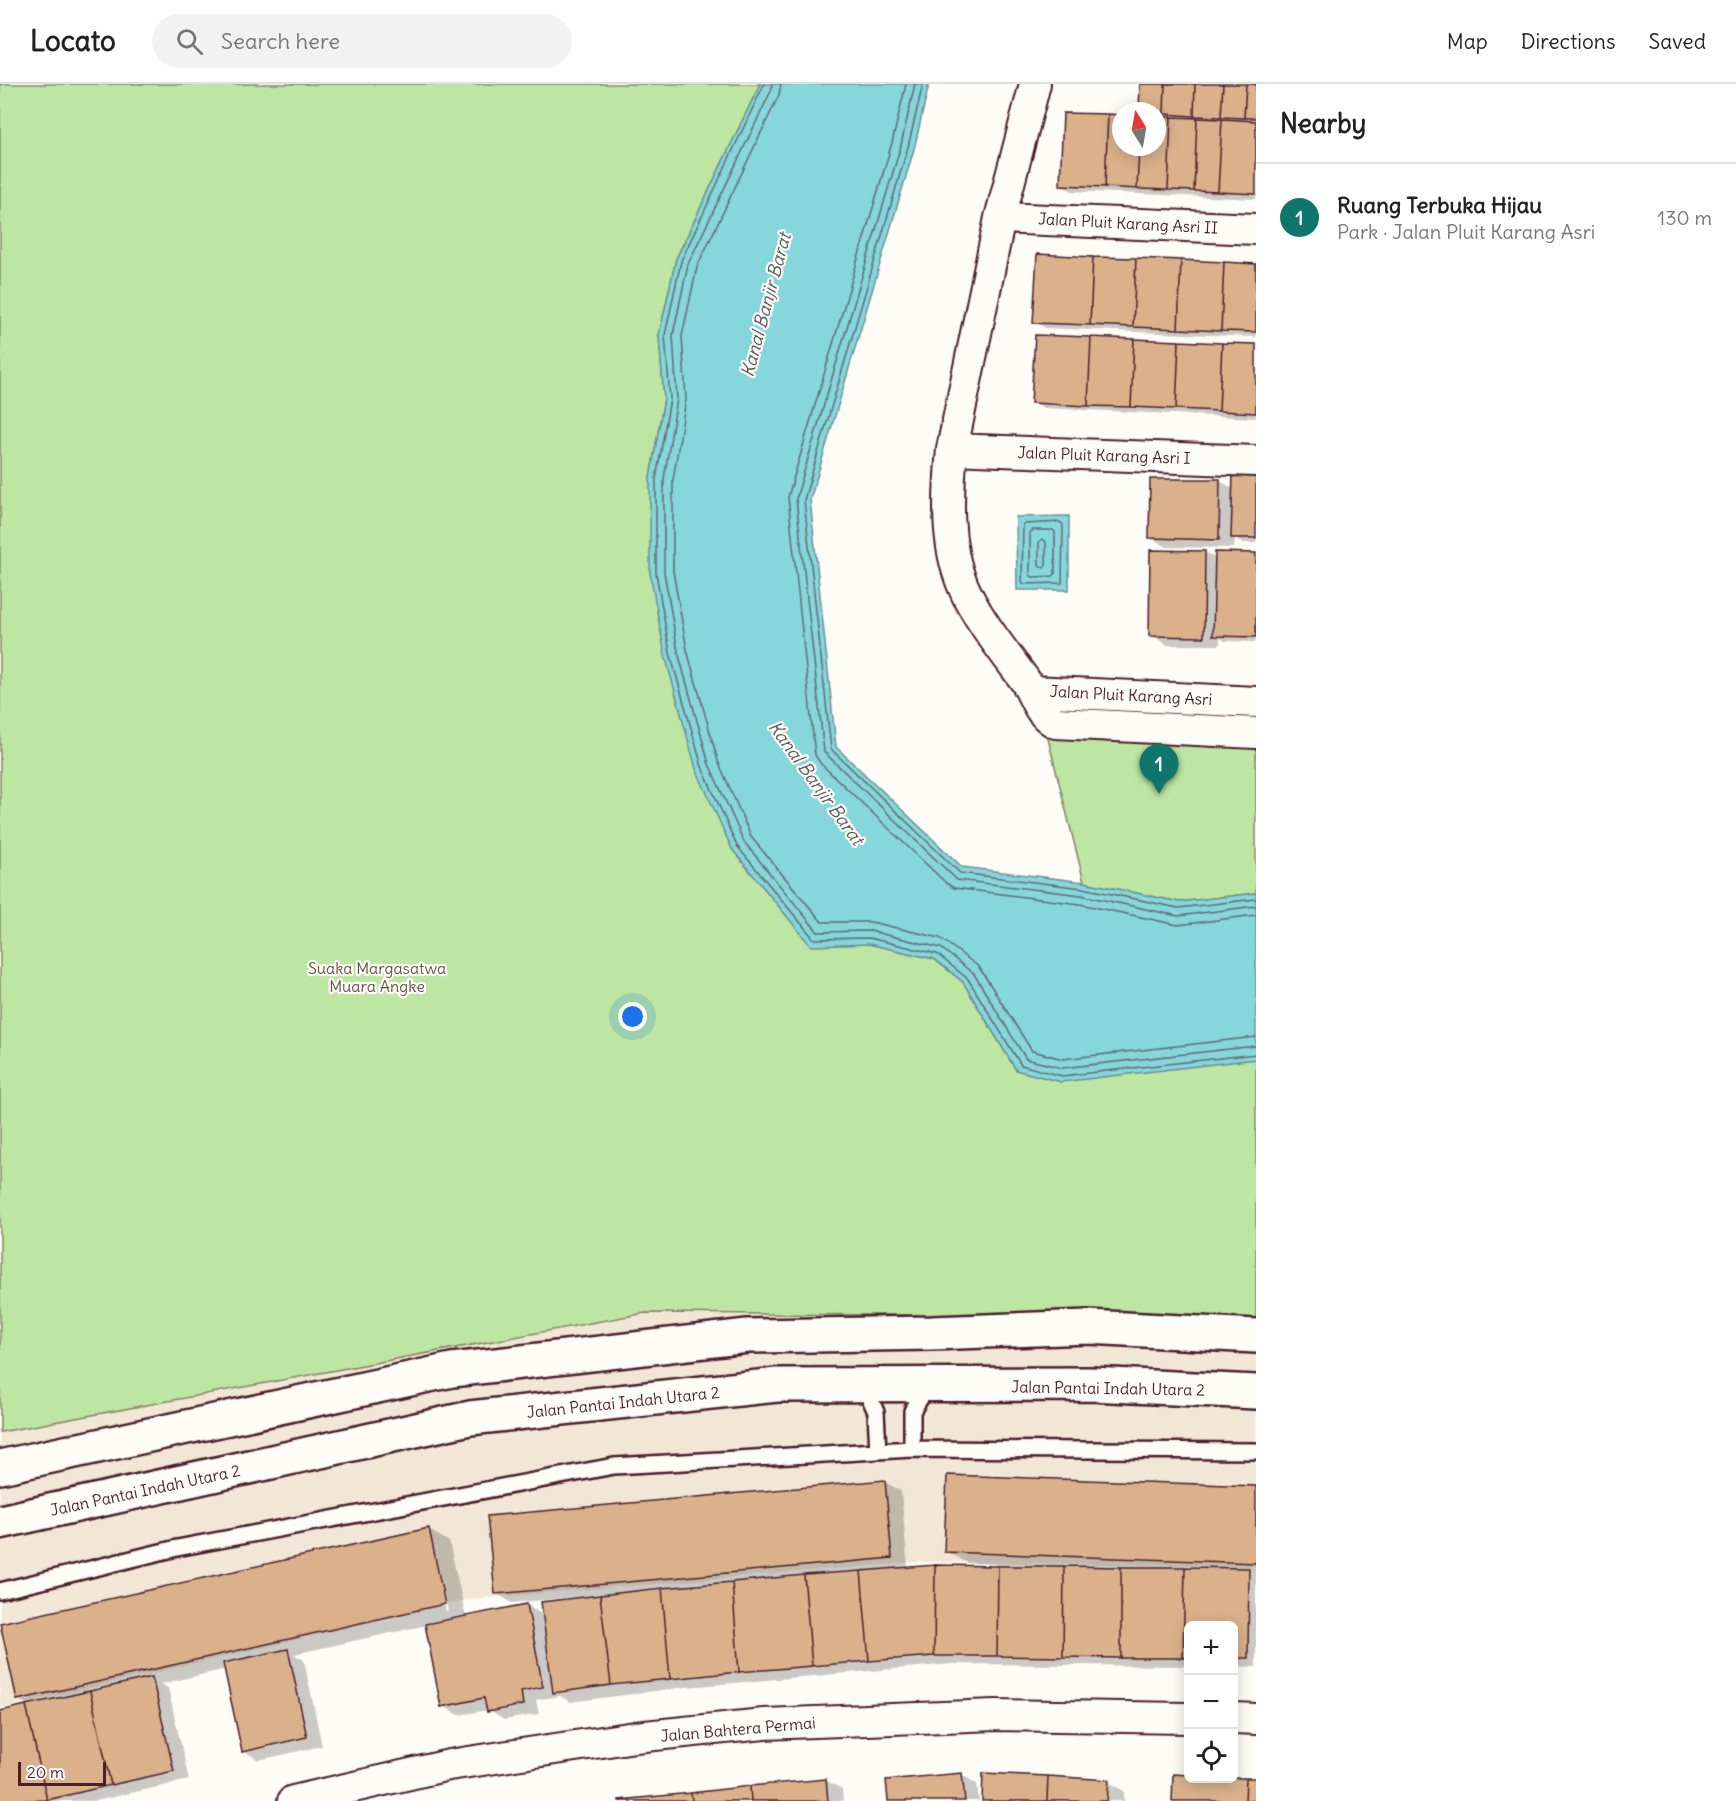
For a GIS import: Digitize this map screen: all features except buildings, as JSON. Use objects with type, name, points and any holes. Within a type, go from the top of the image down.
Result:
[{"type":"street","points":[[1032,691],[990,632],[963,586],[952,550],[949,484],[952,449],[1000,218],[1035,84]]},
{"type":"street","name":"Jalan Pluit Karang Asri II","points":[[1000,218],[1256,229]]},
{"type":"street","name":"Jalan Pluit Karang Asri I","points":[[952,449],[1256,460]]},
{"type":"street","name":"Jalan Pluit Karang Asri","points":[[1256,702],[1032,691],[1041,711],[1048,719],[1056,723],[1256,733]]},
{"type":"street","points":[[1127,726],[1128,695]]},
{"type":"street","points":[[0,1467],[452,1370],[748,1336],[932,1333],[1088,1327],[1256,1336]]},
{"type":"street","name":"Jalan Pantai Indah Utara 2","points":[[0,1522],[470,1418],[777,1385],[1091,1384],[1256,1392]]},
{"type":"street","name":"Jalan Bahtera Permai","points":[[293,1801],[449,1765],[635,1737],[764,1724],[995,1715],[1184,1718]]},
{"type":"street","points":[[1238,1719],[1256,1719]]},
{"type":"lane","points":[[864,1385],[876,1412],[878,1451]]},
{"type":"lane","points":[[912,1449],[912,1411],[928,1386]]},
{"type":"lane","points":[[0,1591],[177,1548],[614,1466],[912,1449],[1256,1451]]},
{"type":"shaded area","points":[[645,1313],[1256,1318],[1256,1566],[919,1562],[470,1599],[0,1709],[0,1432]]},
{"type":"green space","name":"Suaka Margasatwa Muara Angke","points":[[0,84],[760,84],[676,259],[659,335],[664,399],[650,478],[732,849],[811,945],[869,944],[934,959],[963,982],[1016,1070],[1256,1059],[1256,1318],[645,1313],[0,1432]]},
{"type":"green space","points":[[1036,691],[1256,707],[1256,893],[1179,902],[1084,882]]},
{"type":"water","name":"Kanal Banjir Barat","points":[[760,84],[929,84],[914,149],[810,500],[836,747],[962,867],[1084,882],[1179,902],[1256,893],[1256,1059],[1061,1082],[1016,1070],[963,982],[934,959],[869,944],[811,946],[732,849],[696,769],[665,655],[650,573],[650,478],[664,399],[659,335],[676,259]]},
{"type":"water","points":[[1069,516],[1069,590],[1017,590],[1016,517]]},
{"type":"place","name":"Ruang Terbuka Hijau","points":[[1159,794]]}]
